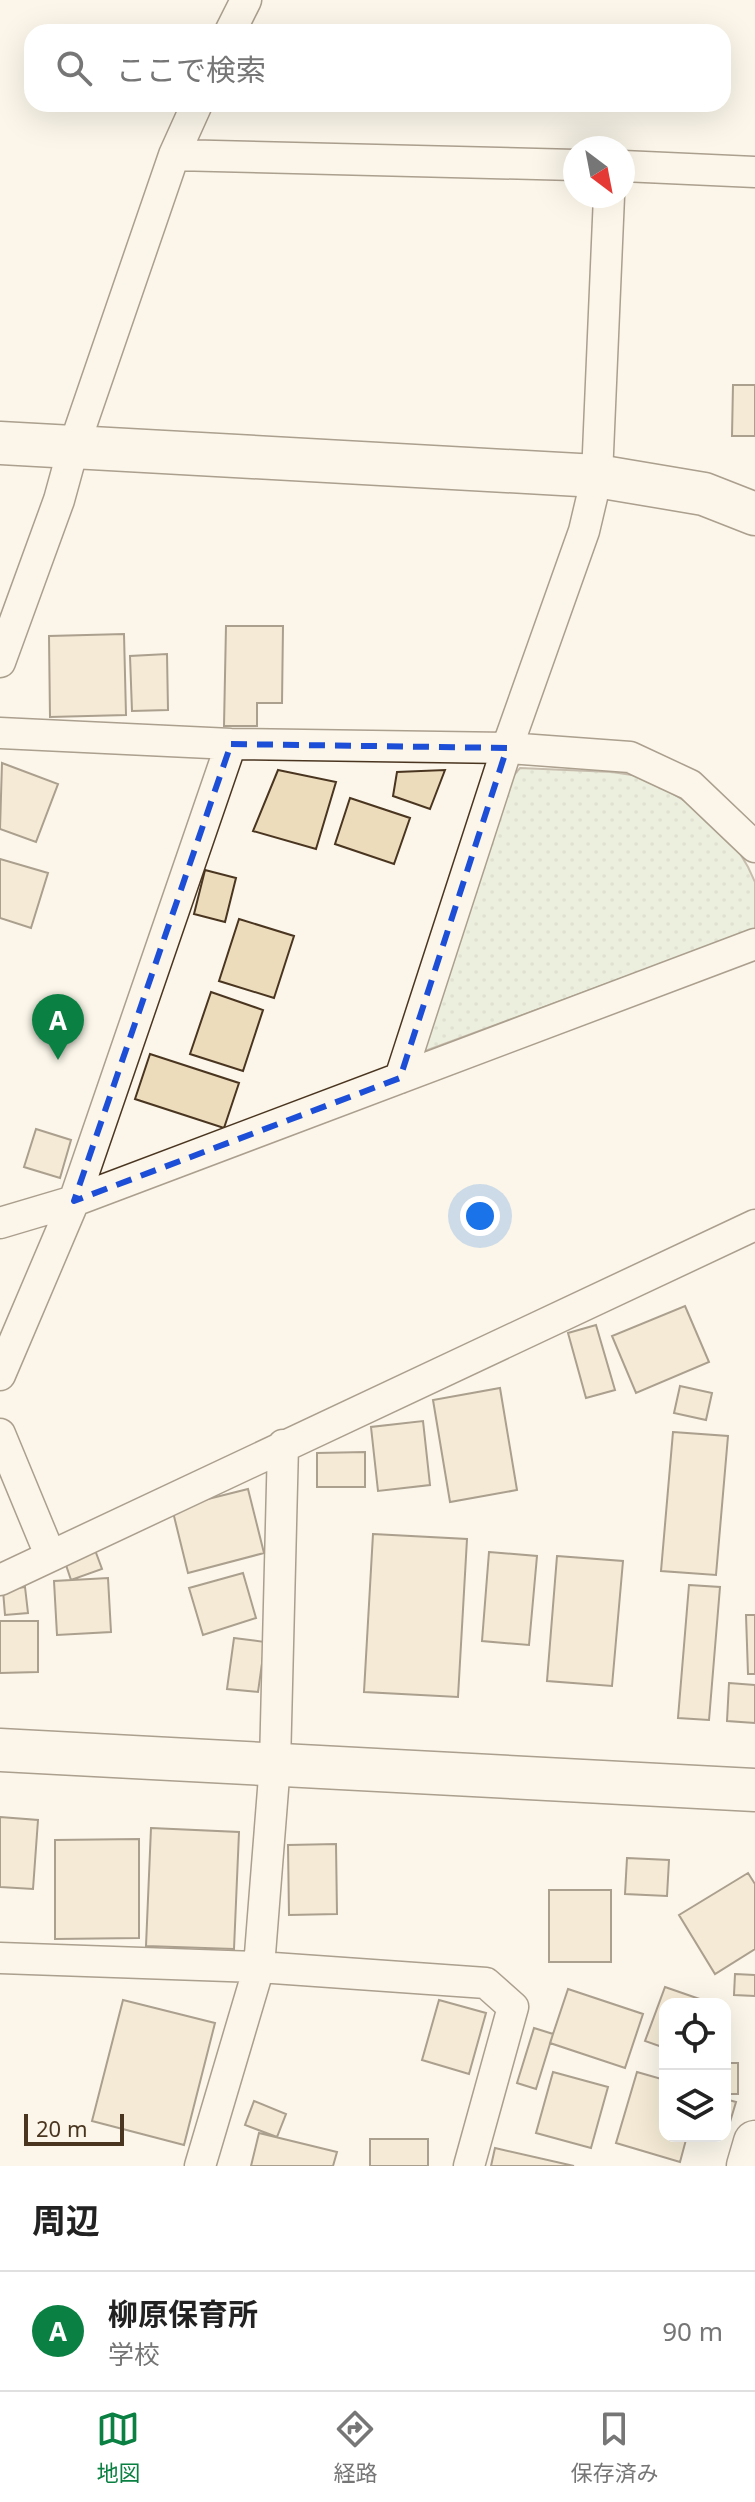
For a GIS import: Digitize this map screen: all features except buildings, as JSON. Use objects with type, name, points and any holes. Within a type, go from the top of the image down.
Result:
[{"type":"street","points":[[234,24],[246,0]]},
{"type":"street","points":[[0,662],[59,500],[73,449],[174,155],[193,112]]},
{"type":"street","points":[[174,155],[563,165]]},
{"type":"street","points":[[635,167],[755,172]]},
{"type":"street","points":[[400,1078],[507,748],[584,531],[597,476],[608,208]]},
{"type":"street","points":[[0,443],[597,476],[704,494],[755,514]]},
{"type":"street","points":[[0,733],[231,744],[507,748],[630,757],[690,785],[755,847]]},
{"type":"street","points":[[0,1375],[74,1201],[231,744]]},
{"type":"street","points":[[0,1223],[74,1201],[755,944]]},
{"type":"street","points":[[0,1580],[755,1225]]},
{"type":"street","points":[[0,1434],[50,1555]]},
{"type":"street","points":[[200,2166],[259,1967],[275,1764],[283,1445]]},
{"type":"street","points":[[0,1750],[755,1790]]},
{"type":"street","points":[[0,1958],[259,1967],[486,1983],[513,2007],[469,2166]]},
{"type":"street","points":[[748,2166],[755,2142]]},
{"type":"highlighted area","points":[[231,744],[507,748],[400,1078],[74,1201]]},
{"type":"green space","points":[[520,768],[612,772],[645,777],[693,806],[729,835],[748,867],[755,882],[755,929],[425,1051],[420,1040],[513,776]]},
{"type":"place","name":"柳原保育所","points":[[58,1060]]}]
